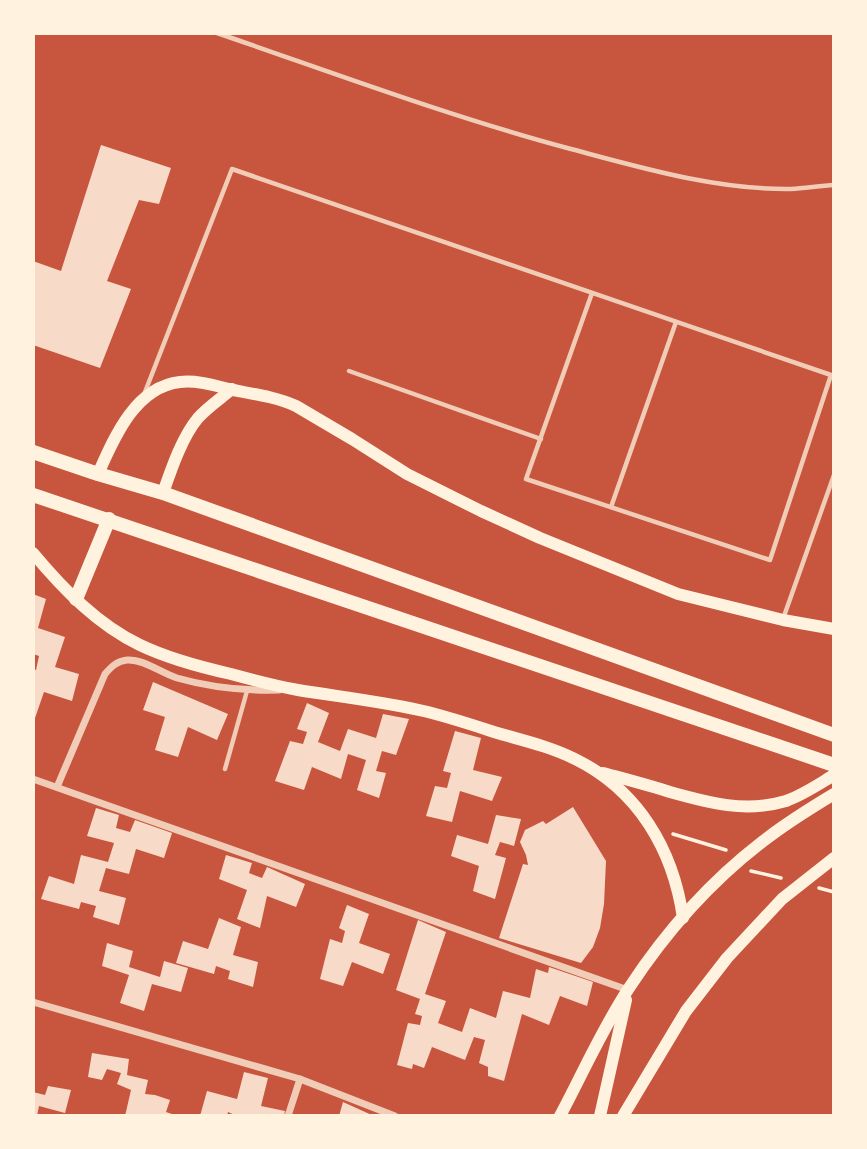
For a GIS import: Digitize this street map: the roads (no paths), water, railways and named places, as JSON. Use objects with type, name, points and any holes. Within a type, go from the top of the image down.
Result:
[{"type":"main road","points":[[98,474],[117,433],[143,399],[162,387],[179,382],[232,389],[296,405],[407,474],[481,511],[678,594],[832,631]]},
{"type":"main road","points":[[163,493],[186,436],[198,419],[232,389]]},
{"type":"main road","points":[[33,452],[163,493],[834,735]]},
{"type":"main road","points":[[33,495],[834,765]]},
{"type":"main road","points":[[76,599],[108,519]]},
{"type":"main road","points":[[33,553],[76,599],[120,635],[177,660],[295,689],[429,712],[555,750],[576,759],[614,784],[652,828],[675,875],[683,918]]},
{"type":"main road","points":[[596,771],[702,801],[752,807],[790,800],[834,775]]},
{"type":"main road","points":[[560,1116],[595,1045],[654,952],[700,898],[774,833],[834,794]]},
{"type":"main road","points":[[623,1116],[685,1011],[727,958],[782,899],[834,858]]},
{"type":"main road","points":[[600,1116],[628,990]]},
{"type":"street","points":[[57,788],[105,674],[111,666],[120,661],[140,662],[174,677],[210,687],[247,691],[295,689]]},
{"type":"street","points":[[33,779],[628,990]]},
{"type":"street","points":[[33,1002],[300,1079],[395,1116]]},
{"type":"street","points":[[288,1116],[300,1079]]},
{"type":"lane","points":[[217,33],[508,132],[681,177],[790,189],[834,185]]},
{"type":"lane","points":[[143,399],[232,169],[831,375],[770,560],[526,479],[592,293]]},
{"type":"lane","points":[[611,507],[676,322]]},
{"type":"lane","points":[[349,371],[541,439]]},
{"type":"lane","points":[[783,620],[834,475]]},
{"type":"lane","points":[[225,769],[247,691]]}]
